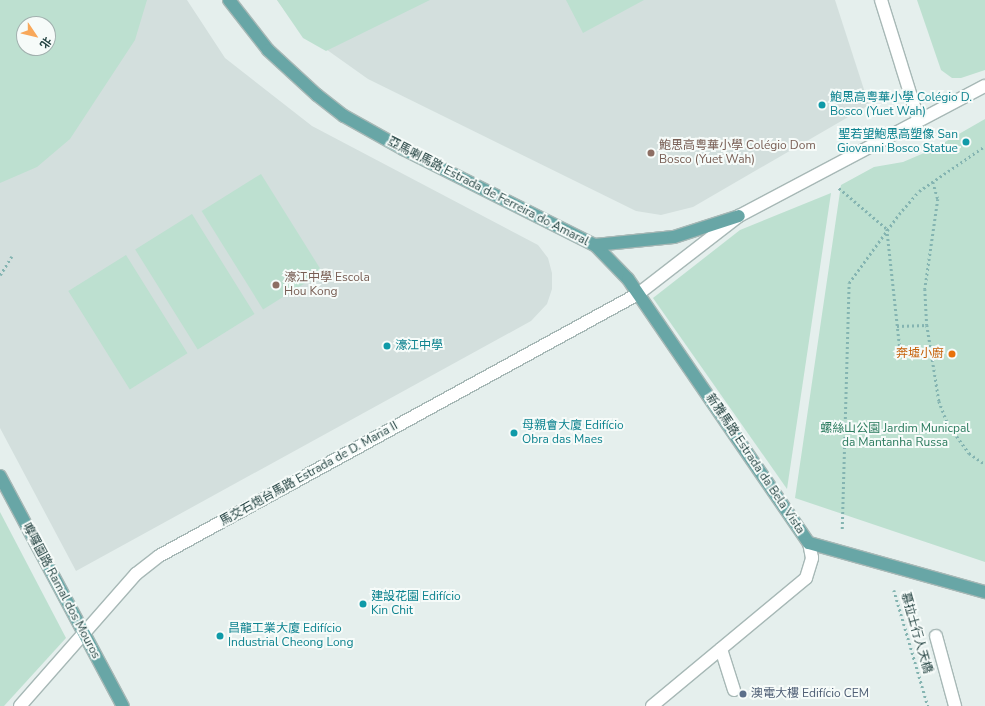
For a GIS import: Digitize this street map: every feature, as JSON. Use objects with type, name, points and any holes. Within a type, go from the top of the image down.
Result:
[{"type":"main road","name":"亞馬喇馬路 Estrada de Ferreira do Amaral","points":[[229,0],[268,50],[317,96],[344,116],[402,149],[595,245],[628,279],[638,294]]},
{"type":"main road","points":[[595,245],[674,237],[739,216]]},
{"type":"main road","name":"新雅馬路 Estrada da Bela Vista","points":[[638,294],[809,543],[985,592]]},
{"type":"main road","name":"嚤囉園路 Ramal dos Mouros","points":[[0,476],[123,706]]},
{"type":"street","points":[[881,0],[918,119]]},
{"type":"street","points":[[638,294],[739,216],[918,119],[985,86]]},
{"type":"street","name":"馬交石炮台馬路 Estrada de D. Maria II","points":[[20,706],[136,574],[159,556],[638,294]]},
{"type":"street","points":[[652,706],[806,578],[812,558],[809,543]]},
{"type":"street","points":[[936,636],[955,706]]},
{"type":"street","points":[[721,649],[734,690]]},
{"type":"path","points":[[841,552],[849,283],[888,229],[919,191],[985,146]]},
{"type":"path","points":[[933,182],[938,199],[926,289],[927,325],[939,401],[948,424],[969,453],[985,464]]},
{"type":"path","points":[[841,192],[888,229],[901,358]]},
{"type":"path","points":[[0,274],[12,256]]},
{"type":"path","points":[[897,326],[927,325]]},
{"type":"path","name":"慕拉士行人天橋","points":[[887,565],[928,706]]},
{"type":"shaded area","name":"濠江中學 Escola Hou Kong","points":[[0,0],[187,0],[225,58],[312,126],[538,245],[548,258],[552,273],[552,289],[547,304],[531,321],[76,571],[0,428]]},
{"type":"shaded area","name":"鮑思高粵華小學 Colégio Dom Bosco (Yuet Wah)","points":[[277,0],[835,0],[869,105],[693,207],[661,215],[636,211],[368,79],[299,30]]},
{"type":"green space","points":[[0,0],[147,0],[135,40],[70,139],[37,167],[0,183]]},
{"type":"green space","points":[[277,0],[430,0],[326,51],[303,38]]},
{"type":"green space","points":[[566,0],[644,0],[583,33]]},
{"type":"green space","points":[[917,0],[985,0],[985,70],[961,78],[952,78],[941,70]]},
{"type":"green space","name":"螺絲山公園 Jardim Municpal da Mantanha Russa","points":[[985,119],[985,562],[795,498],[841,185],[874,167],[903,162],[931,150]]},
{"type":"green space","points":[[261,174],[322,272],[263,309],[202,211]]},
{"type":"green space","points":[[831,193],[787,489],[653,298],[740,230]]},
{"type":"green space","points":[[192,214],[255,314],[198,350],[135,250]]},
{"type":"green space","points":[[126,255],[187,353],[130,389],[68,291]]},
{"type":"green space","points":[[0,512],[66,638],[4,706],[0,706]]},
{"type":"place","name":"鮑思高粵華小學 Colégio D. Bosco (Yuet Wah)","points":[[822,105]]},
{"type":"place","name":"聖若望鮑思高塑像 San Giovanni Bosco Statue","points":[[966,142]]},
{"type":"place","name":"鮑思高粵華小學 Colégio Dom Bosco (Yuet Wah)","points":[[651,153]]},
{"type":"place","name":"濠江中學 Escola Hou Kong","points":[[276,285]]},
{"type":"place","name":"濠江中學","points":[[387,346]]},
{"type":"place","name":"奔墟小廚","points":[[952,354]]},
{"type":"place","name":"母親會大廈 Edifício Obra das Maes","points":[[514,433]]},
{"type":"place","name":"建設花園 Edifício Kin Chit","points":[[363,604]]},
{"type":"place","name":"昌龍工業大廈 Edifício Industrial Cheong Long","points":[[220,636]]},
{"type":"place","name":"澳電大樓 Edifício CEM","points":[[743,694]]}]
